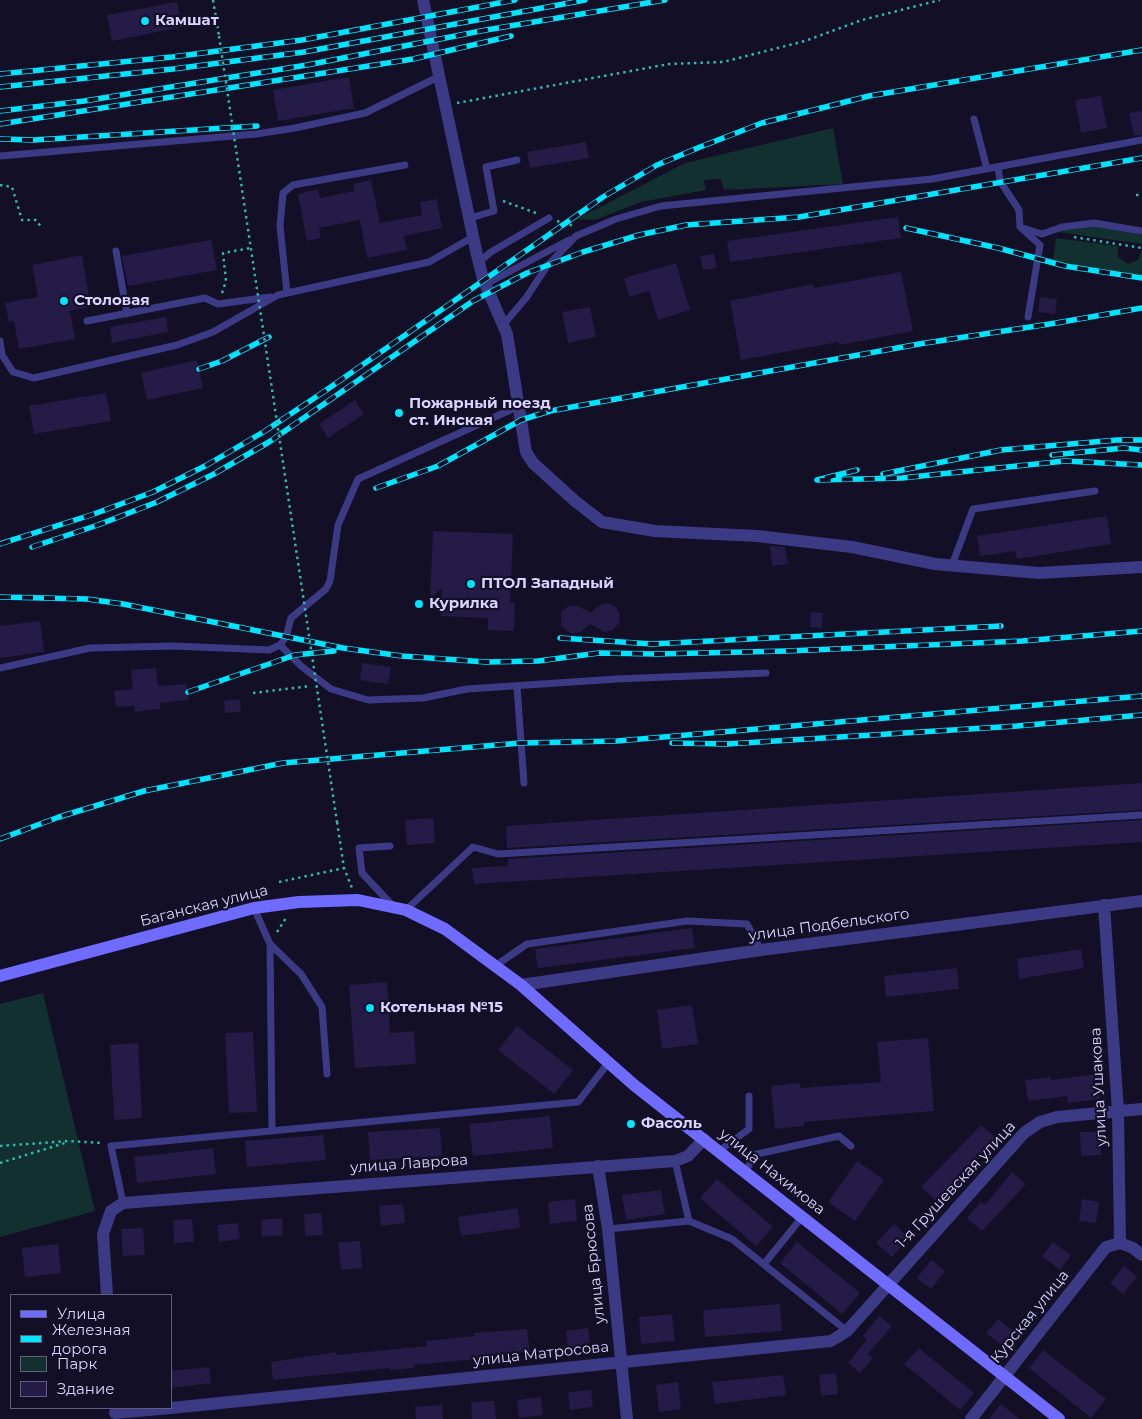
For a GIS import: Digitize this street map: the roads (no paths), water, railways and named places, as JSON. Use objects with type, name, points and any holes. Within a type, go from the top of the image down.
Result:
[{"type":"street","points":[[423,0],[479,262],[507,334],[526,452],[533,463],[575,501],[602,522],[655,531],[757,536],[852,546],[952,565],[1039,572],[1142,567]]},
{"type":"street","name":"Баганская улица","points":[[0,976],[254,908],[299,902],[358,900],[400,909],[445,929]]},
{"type":"street","name":"улица Подбельского","points":[[521,985],[761,950],[1142,901]]},
{"type":"street","name":"улица Ушакова","points":[[1104,905],[1118,1111],[1120,1243]]},
{"type":"street","name":"улица Нахимова","points":[[445,929],[521,985],[609,1062],[704,1139],[888,1282],[1059,1419]]},
{"type":"street","name":"1-я Грушевская улица","points":[[888,1282],[1024,1133],[1040,1122],[1057,1117],[1142,1109]]},
{"type":"street","name":"улица Лаврова","points":[[107,1294],[103,1234],[111,1211],[123,1203],[675,1161],[688,1156],[704,1139]]},
{"type":"street","name":"улица Брюсова","points":[[598,1166],[608,1229],[627,1419]]},
{"type":"street","points":[[1120,1243],[1133,1248],[1142,1255]]},
{"type":"street","name":"Курская улица","points":[[971,1419],[1106,1247],[1120,1243]]},
{"type":"street","name":"улица Матросова","points":[[172,1408],[831,1341],[847,1331],[888,1282]]},
{"type":"street","name":"улица Матросова","points":[[114,1413],[160,1409]]},
{"type":"lane","points":[[0,156],[256,134],[295,128],[365,112],[440,76]]},
{"type":"lane","points":[[974,119],[987,169]]},
{"type":"lane","points":[[486,284],[576,236],[616,219],[661,206],[702,200],[920,180],[1142,140]]},
{"type":"lane","points":[[470,218],[494,211],[486,167],[517,160]]},
{"type":"lane","points":[[287,293],[280,226],[283,193],[293,185],[405,165]]},
{"type":"lane","points":[[998,167],[1000,181],[1019,210],[1020,228],[1040,245],[1028,317]]},
{"type":"lane","points":[[479,262],[491,252],[549,218]]},
{"type":"lane","points":[[1020,228],[1042,234],[1062,227],[1094,223],[1142,231]]},
{"type":"lane","points":[[503,325],[526,298],[547,266],[576,236]]},
{"type":"lane","points":[[87,321],[205,298],[218,304],[275,296],[429,262],[473,237]]},
{"type":"lane","points":[[116,251],[127,314]]},
{"type":"lane","points":[[0,341],[2,356],[13,372],[34,378],[177,345],[213,332],[275,296]]},
{"type":"lane","points":[[0,668],[90,648],[173,646],[269,650],[280,645],[286,637],[291,618],[326,589],[330,581],[338,526],[358,479],[519,406]]},
{"type":"lane","points":[[952,565],[973,509],[1095,490]]},
{"type":"lane","points":[[280,645],[300,666],[331,689],[368,700],[423,698],[467,690],[616,679],[766,672]]},
{"type":"lane","points":[[517,687],[524,783]]},
{"type":"lane","points":[[390,846],[359,848],[362,873],[400,909],[473,847],[498,854],[1142,815]]},
{"type":"lane","points":[[254,908],[270,944],[301,974],[322,1007],[327,1074]]},
{"type":"lane","points":[[495,966],[526,944],[687,921],[747,924],[761,950]]},
{"type":"lane","points":[[270,944],[272,1131]]},
{"type":"lane","points":[[123,1203],[111,1146],[578,1102],[609,1062]]},
{"type":"lane","points":[[719,1151],[749,1129],[749,1096]]},
{"type":"lane","points":[[744,1171],[756,1154],[839,1136],[851,1146]]},
{"type":"lane","points":[[675,1161],[689,1221]]},
{"type":"lane","points":[[764,1264],[803,1216]]},
{"type":"lane","points":[[608,1229],[689,1221],[732,1239],[847,1331]]},
{"type":"railway","points":[[0,74],[172,57],[302,40],[515,0]]},
{"type":"railway","points":[[0,87],[173,69],[304,52],[585,0]]},
{"type":"railway","points":[[0,111],[84,101],[307,65],[486,30],[665,0]]},
{"type":"railway","points":[[0,124],[413,59],[511,36]]},
{"type":"railway","points":[[0,544],[94,514],[153,492],[207,465],[265,431],[603,197],[657,165],[762,123],[869,96],[1142,50]]},
{"type":"railway","points":[[0,139],[34,140],[257,126]]},
{"type":"railway","points":[[32,547],[98,525],[157,502],[214,474],[269,442],[473,301],[527,273],[583,252],[639,235],[686,225],[799,217],[1142,158]]},
{"type":"railway","points":[[906,228],[998,248],[1065,266],[1142,278]]},
{"type":"railway","points":[[376,488],[438,466],[521,420],[550,411],[919,344],[1142,308]]},
{"type":"railway","points":[[199,369],[222,361],[269,337]]},
{"type":"railway","points":[[883,474],[1001,450],[1117,440],[1142,440]]},
{"type":"railway","points":[[1052,455],[1124,448],[1142,450]]},
{"type":"railway","points":[[857,470],[817,480],[902,478],[1065,461],[1142,465]]},
{"type":"railway","points":[[0,597],[87,599],[123,604],[343,648],[402,656],[486,662],[538,661],[599,653],[657,654],[787,651],[1022,641],[1142,631]]},
{"type":"railway","points":[[560,638],[652,644],[1001,626]]},
{"type":"railway","points":[[188,692],[295,655],[334,651]]},
{"type":"railway","points":[[0,839],[59,817],[144,791],[283,763],[521,743],[617,741],[1142,696]]},
{"type":"railway","points":[[672,743],[727,744],[1017,726],[1142,715]]},
{"type":"place","name":"Камшат","points":[[145,21]]},
{"type":"place","name":"Столовая","points":[[64,301]]},
{"type":"place","name":"Пожарный поезд ст. Инская","points":[[399,413]]},
{"type":"place","name":"ПТОЛ Западный","points":[[471,584]]},
{"type":"place","name":"Курилка","points":[[419,604]]},
{"type":"place","name":"Котельная №15","points":[[370,1008]]},
{"type":"place","name":"Фасоль","points":[[631,1124]]}]
